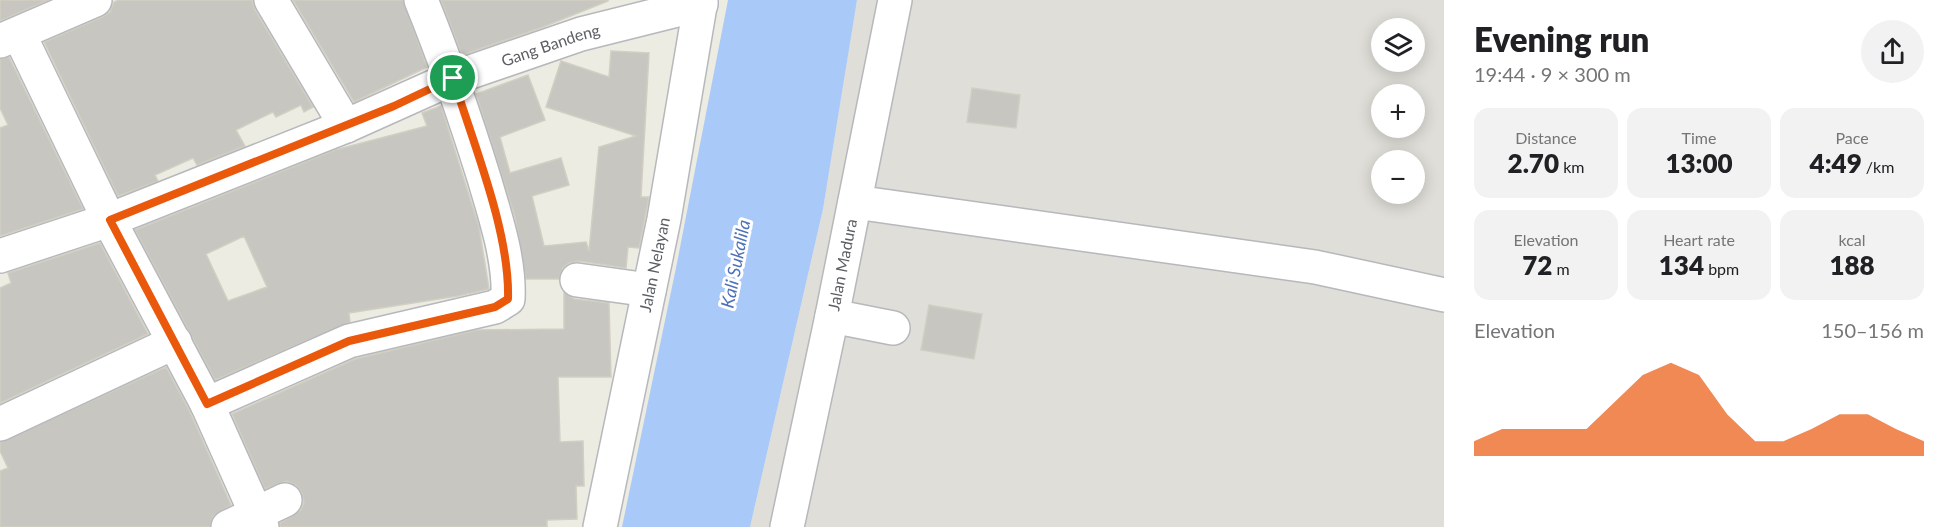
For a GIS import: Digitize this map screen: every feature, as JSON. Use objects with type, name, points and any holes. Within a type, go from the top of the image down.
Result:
[{"type":"street","points":[[95,0],[9,37],[110,220],[207,404],[249,523],[285,500]]},
{"type":"street","points":[[271,0],[346,126]]},
{"type":"street","points":[[207,404],[349,341],[495,307],[508,299],[503,250],[496,218],[453,78],[421,0]]},
{"type":"street","name":"Jalan Madura","points":[[787,527],[895,0]]},
{"type":"street","name":"Gang Bandeng","points":[[0,256],[110,220],[346,126],[453,78],[581,34],[701,2]]},
{"type":"street","name":"Jalan Nelayan","points":[[600,527],[664,219],[701,2]]},
{"type":"street","points":[[855,202],[1315,267],[1444,295]]},
{"type":"street","points":[[577,280],[649,290]]},
{"type":"street","points":[[832,316],[893,328]]},
{"type":"street","points":[[0,424],[175,342]]},
{"type":"shaded area","points":[[857,0],[1444,0],[1444,527],[750,527],[823,209]]},
{"type":"water","name":"Kali Sukalila","points":[[728,0],[857,0],[823,209],[750,527],[622,527],[677,263]]},
{"type":"building","points":[[0,0],[48,0],[0,21]]},
{"type":"building","points":[[119,0],[252,0],[255,10],[313,107],[304,112],[301,105],[276,117],[273,112],[236,130],[245,146],[197,165],[193,158],[155,175],[158,181],[118,196],[44,42],[102,17],[110,12],[114,2]]},
{"type":"building","points":[[293,0],[403,0],[427,67],[354,102]]},
{"type":"building","points":[[441,0],[608,1],[543,27],[462,55]]},
{"type":"building","points":[[611,51],[649,53],[641,197],[649,197],[639,248],[628,247],[626,268],[579,261],[569,263],[563,268],[559,279],[526,279],[515,217],[476,94],[528,75],[545,120],[500,137],[510,173],[561,158],[569,185],[532,196],[544,246],[586,242],[589,251],[599,147],[636,136],[546,107],[561,61],[609,77]]},
{"type":"building","points":[[9,57],[83,209],[0,236],[0,128],[8,125],[0,108],[0,59]]},
{"type":"building","points":[[972,88],[1020,95],[1016,128],[967,122]]},
{"type":"building","points":[[441,106],[479,227],[489,289],[349,313],[350,322],[215,380],[135,230],[335,150],[427,126],[422,113]],"holes":[[[244,236],[267,287],[228,301],[206,254]]]},
{"type":"building","points":[[100,243],[148,334],[0,403],[0,288],[11,283],[8,273]]},
{"type":"building","points":[[564,292],[574,299],[609,303],[611,377],[558,377],[560,442],[583,441],[584,486],[576,486],[577,519],[547,520],[547,527],[280,527],[280,523],[301,510],[304,502],[302,493],[296,485],[287,481],[265,489],[232,414],[355,359],[477,330],[564,329]]},
{"type":"building","points":[[929,305],[982,314],[974,359],[921,350]]},
{"type":"building","points":[[166,367],[190,412],[231,505],[213,516],[210,527],[0,527],[0,471],[8,468],[0,451],[0,442]]},
{"type":"route","points":[[453,78],[496,218],[503,250],[508,299],[495,307],[349,341],[272,373],[207,404],[110,220],[346,126],[453,78]]}]
